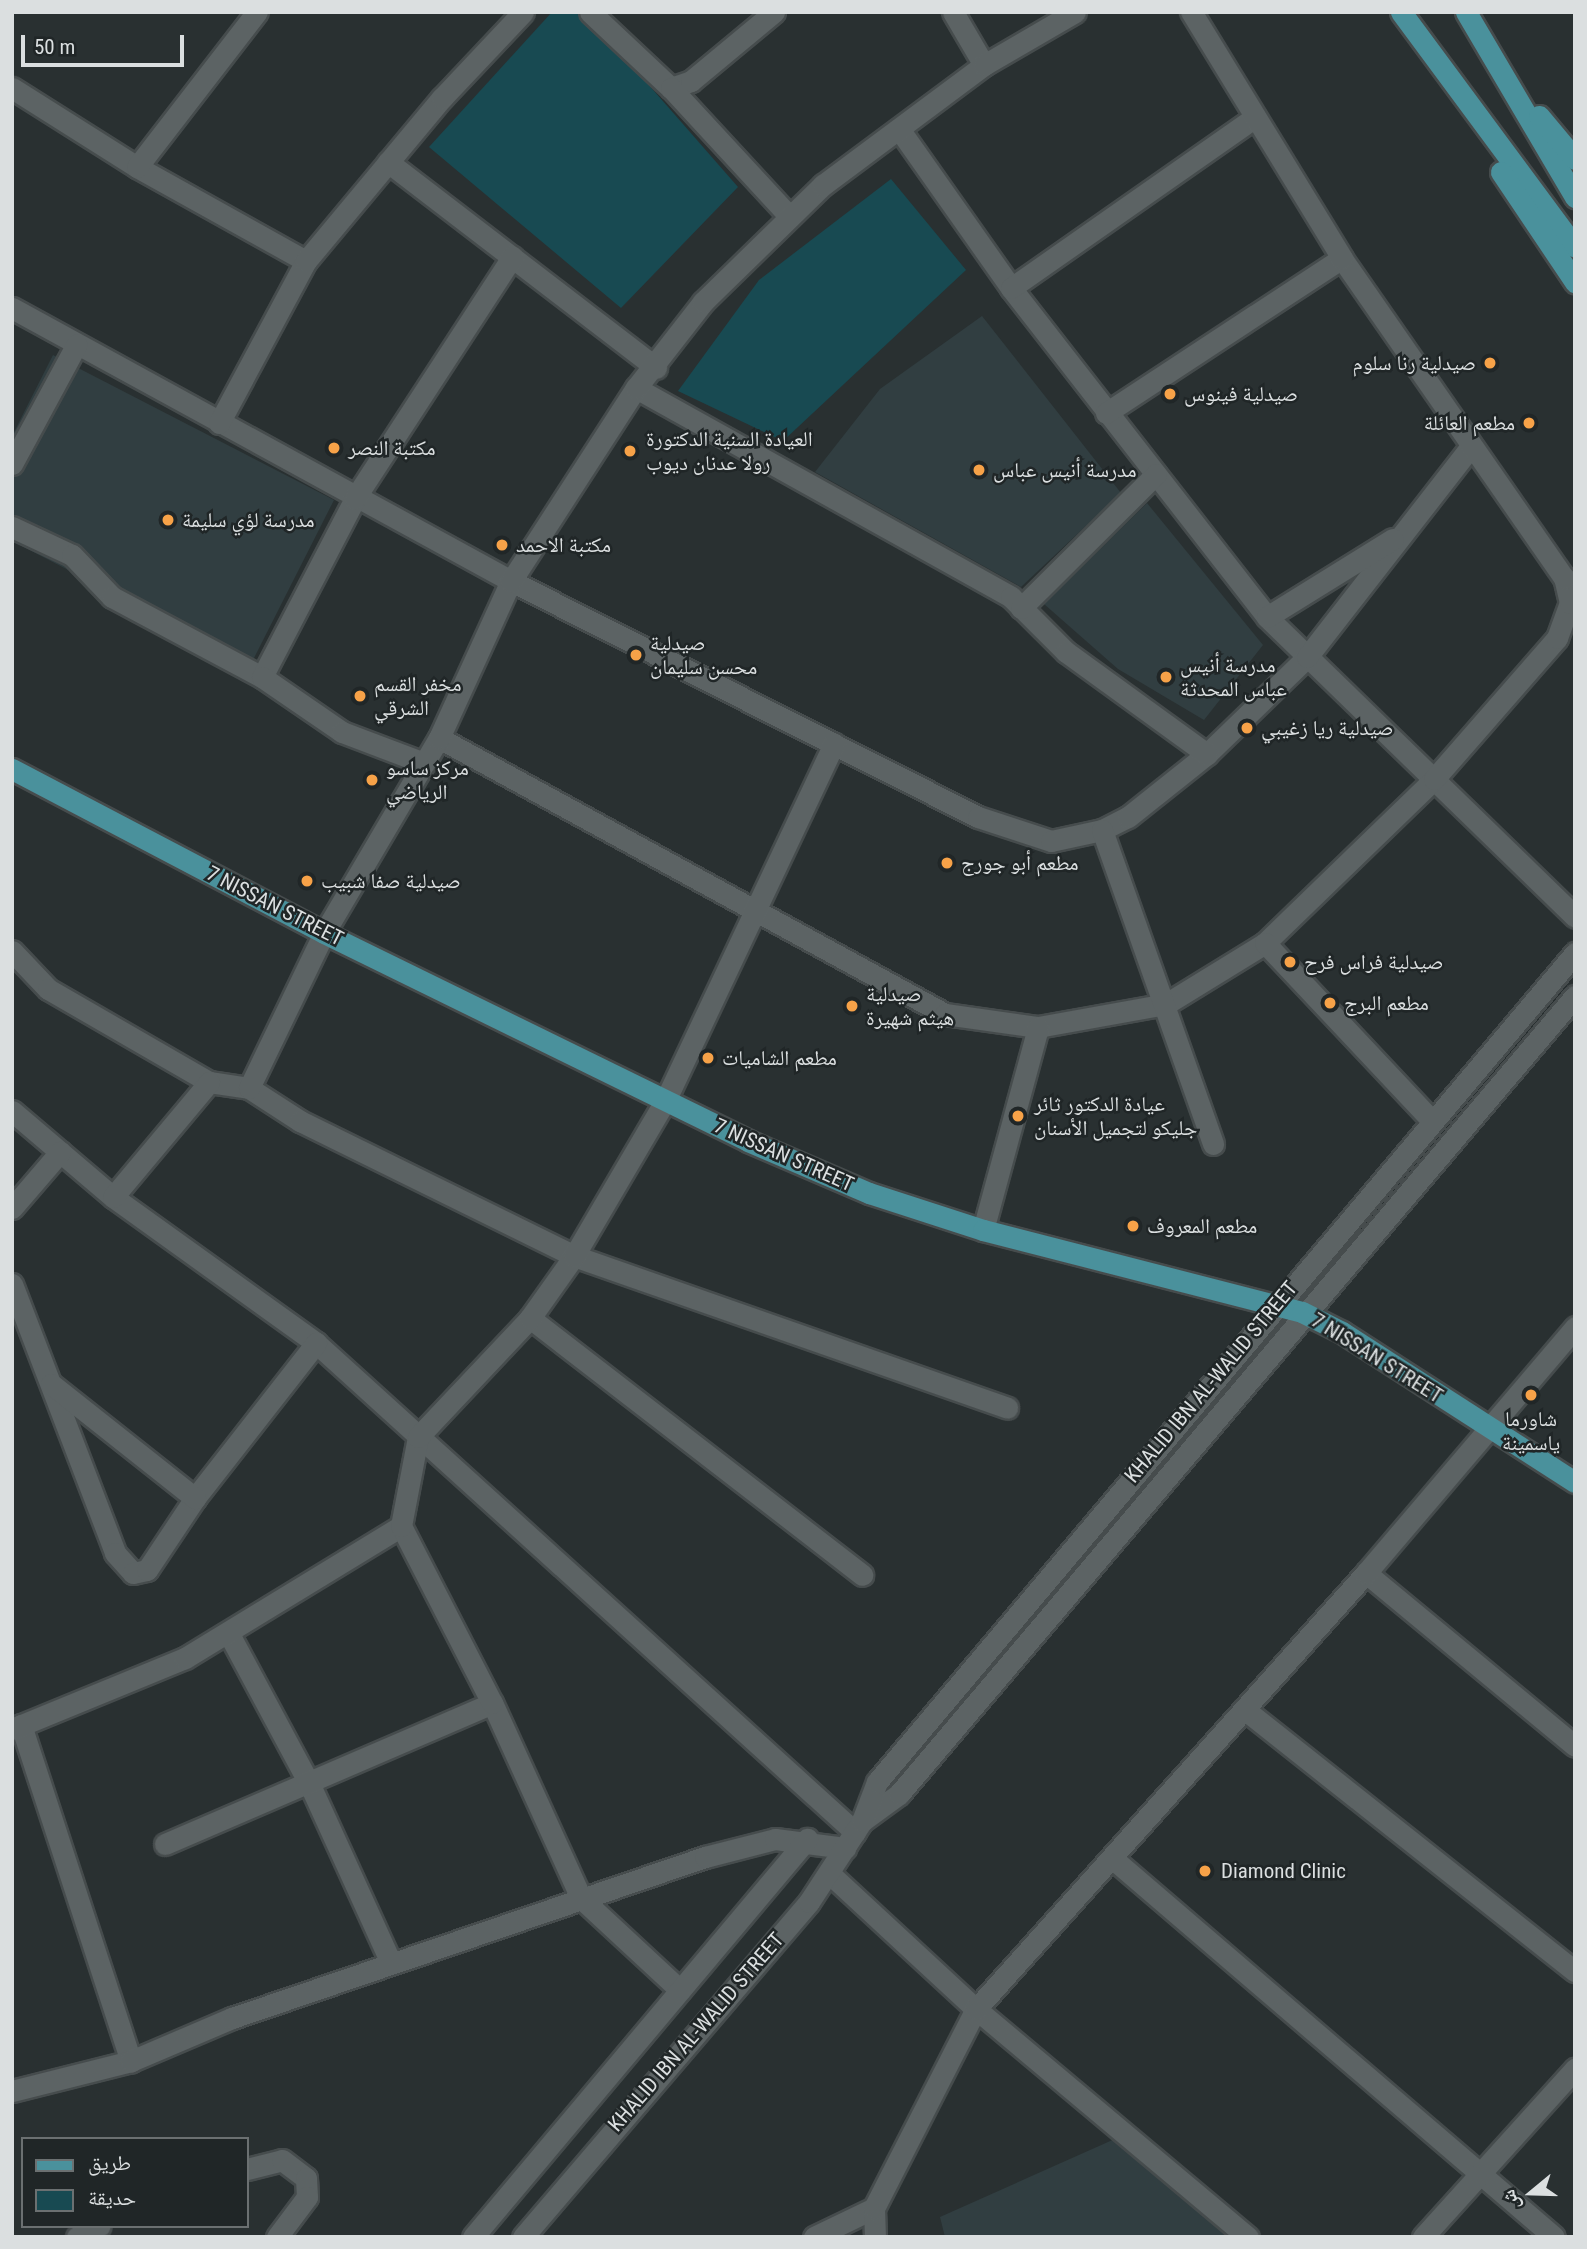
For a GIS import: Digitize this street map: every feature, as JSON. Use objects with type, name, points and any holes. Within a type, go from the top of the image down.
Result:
[{"type":"main road","points":[[1401,12],[1453,88],[1575,247]]},
{"type":"main road","points":[[1470,14],[1499,69],[1575,197]]},
{"type":"main road","points":[[1499,69],[1575,159]]},
{"type":"main road","points":[[1453,88],[1498,168],[1575,282]]},
{"type":"main road","name":"7 NISSAN STREET","points":[[12,769],[324,933],[666,1099],[869,1193],[983,1230],[1302,1312],[1342,1332],[1575,1482]]},
{"type":"street","points":[[136,167],[257,12]]},
{"type":"street","points":[[219,423],[306,261],[388,162],[523,12]]},
{"type":"street","points":[[590,12],[671,88],[789,216]]},
{"type":"street","points":[[671,88],[691,81],[774,12]]},
{"type":"street","points":[[953,12],[984,65]]},
{"type":"street","points":[[249,1088],[324,933],[439,738],[511,581],[636,388],[656,368],[703,302],[789,216],[984,65],[1075,12]]},
{"type":"street","points":[[439,738],[945,1014],[1038,1027],[1166,1004],[1265,943],[1434,779],[1557,638],[1570,603],[1564,578],[1342,258],[1191,12]]},
{"type":"street","points":[[12,88],[136,167],[306,261]]},
{"type":"street","points":[[1011,288],[1255,117]]},
{"type":"street","points":[[899,129],[1011,288],[1267,617],[1575,917]]},
{"type":"street","points":[[388,162],[656,368]]},
{"type":"street","points":[[262,677],[355,498],[512,257]]},
{"type":"street","points":[[1106,413],[1342,258]]},
{"type":"street","points":[[12,308],[511,581],[978,817],[1051,841],[1102,830],[1152,800],[1207,754],[1307,657],[1471,446]]},
{"type":"street","points":[[12,464],[77,344]]},
{"type":"street","points":[[636,388],[1021,608],[1066,652],[1207,754]]},
{"type":"street","points":[[1021,608],[1156,474]]},
{"type":"street","points":[[12,527],[72,555],[112,597],[262,677],[342,732],[424,763]]},
{"type":"street","points":[[1267,617],[1404,532]]},
{"type":"street","points":[[680,1990],[580,1898],[492,1703],[401,1526],[418,1437],[530,1318],[574,1256],[666,1099],[758,912],[834,744]]},
{"type":"street","points":[[1102,830],[1166,1004],[1213,1144]]},
{"type":"street","points":[[1265,943],[1430,1119]]},
{"type":"street","points":[[12,951],[48,989],[209,1082],[249,1088],[300,1121],[574,1256],[1007,1408]]},
{"type":"street","name":"KHALID IBN AL-WALID STREET","points":[[523,2237],[830,1874],[854,1834],[877,1782],[1430,1119],[1575,953]]},
{"type":"street","name":"KHALID IBN AL-WALID STREET","points":[[854,1834],[899,1794],[1302,1312],[1575,996]]},
{"type":"street","points":[[983,1230],[1038,1027]]},
{"type":"street","points":[[113,1197],[209,1082]]},
{"type":"street","points":[[12,1111],[113,1197],[316,1343],[854,1834]]},
{"type":"street","points":[[12,1208],[60,1152]]},
{"type":"street","points":[[12,1284],[121,1565],[133,1573],[147,1570],[195,1498],[316,1343]]},
{"type":"street","points":[[530,1318],[862,1575]]},
{"type":"street","points":[[875,2237],[874,2208],[976,2009],[1366,1573],[1575,1327]]},
{"type":"street","points":[[50,1384],[195,1498]]},
{"type":"street","points":[[131,2061],[17,1727],[229,1634],[401,1526]]},
{"type":"street","points":[[1366,1573],[1572,1737]]},
{"type":"street","points":[[229,1634],[309,1783],[391,1963]]},
{"type":"street","points":[[166,1844],[492,1703]]},
{"type":"street","points":[[1244,1709],[1575,1971]]},
{"type":"street","points":[[12,2091],[131,2061],[232,2018],[580,1898],[754,1843],[854,1834]]},
{"type":"street","points":[[473,2237],[807,1839]]},
{"type":"street","points":[[1112,1858],[1554,2237]]},
{"type":"street","points":[[830,1874],[976,2009],[1248,2237]]},
{"type":"street","points":[[1423,2237],[1482,2176],[1575,2069]]},
{"type":"street","points":[[248,2169],[282,2160],[306,2178],[307,2197],[277,2237]]},
{"type":"street","points":[[814,2237],[874,2208]]},
{"type":"street","points":[[77,2237],[96,2228]]},
{"type":"shaded area","points":[[982,316],[1121,493],[1021,587],[815,472],[880,389]]},
{"type":"shaded area","name":"مدرسة لؤي سليمة","points":[[53,355],[334,500],[251,664],[12,541],[12,436]]},
{"type":"shaded area","points":[[1147,503],[1263,645],[1204,720],[1118,669],[1044,604]]},
{"type":"shaded area","points":[[1117,2138],[1231,2237],[945,2237],[940,2217]]},
{"type":"green space","points":[[552,12],[585,12],[738,187],[621,308],[429,147]]},
{"type":"green space","points":[[891,179],[966,270],[783,441],[678,391],[759,280]]},
{"type":"place","name":"صيدلية رنا سلوم","points":[[1490,363]]},
{"type":"place","name":"صيدلية فينوس","points":[[1170,394]]},
{"type":"place","name":"مطعم العائلة","points":[[1529,423]]},
{"type":"place","name":"مكتبة النصر","points":[[334,448]]},
{"type":"place","name":"العيادة السنية الدكتورة رولا عدنان ديوب","points":[[630,451]]},
{"type":"place","name":"مدرسة أنيس عباس","points":[[979,470]]},
{"type":"place","name":"مدرسة لؤي سليمة","points":[[168,520]]},
{"type":"place","name":"مكتبة الاحمد","points":[[502,545]]},
{"type":"place","name":"صيدلية محسن سليمان","points":[[636,655]]},
{"type":"place","name":"مدرسة أنيس عباس المحدثة","points":[[1166,677]]},
{"type":"place","name":"مخفر القسم الشرقي","points":[[360,696]]},
{"type":"place","name":"صيدلية ريا زغيبي","points":[[1247,728]]},
{"type":"place","name":"مركز ساسو الرياضي","points":[[372,780]]},
{"type":"place","name":"مطعم أبو جورج","points":[[947,863]]},
{"type":"place","name":"صيدلية صفا شبيب","points":[[307,881]]},
{"type":"place","name":"صيدلية فراس فرح","points":[[1290,962]]},
{"type":"place","name":"مطعم البرج","points":[[1330,1003]]},
{"type":"place","name":"صيدلية هيثم شهيرة","points":[[852,1006]]},
{"type":"place","name":"مطعم الشاميات","points":[[708,1058]]},
{"type":"place","name":"عيادة الدكتور ثائر جليكو لتجميل الأسنان","points":[[1018,1116]]},
{"type":"place","name":"مطعم المعروف","points":[[1133,1226]]},
{"type":"place","name":"شاورما ياسمينة","points":[[1531,1395]]},
{"type":"place","name":"Diamond Clinic","points":[[1205,1871]]}]
